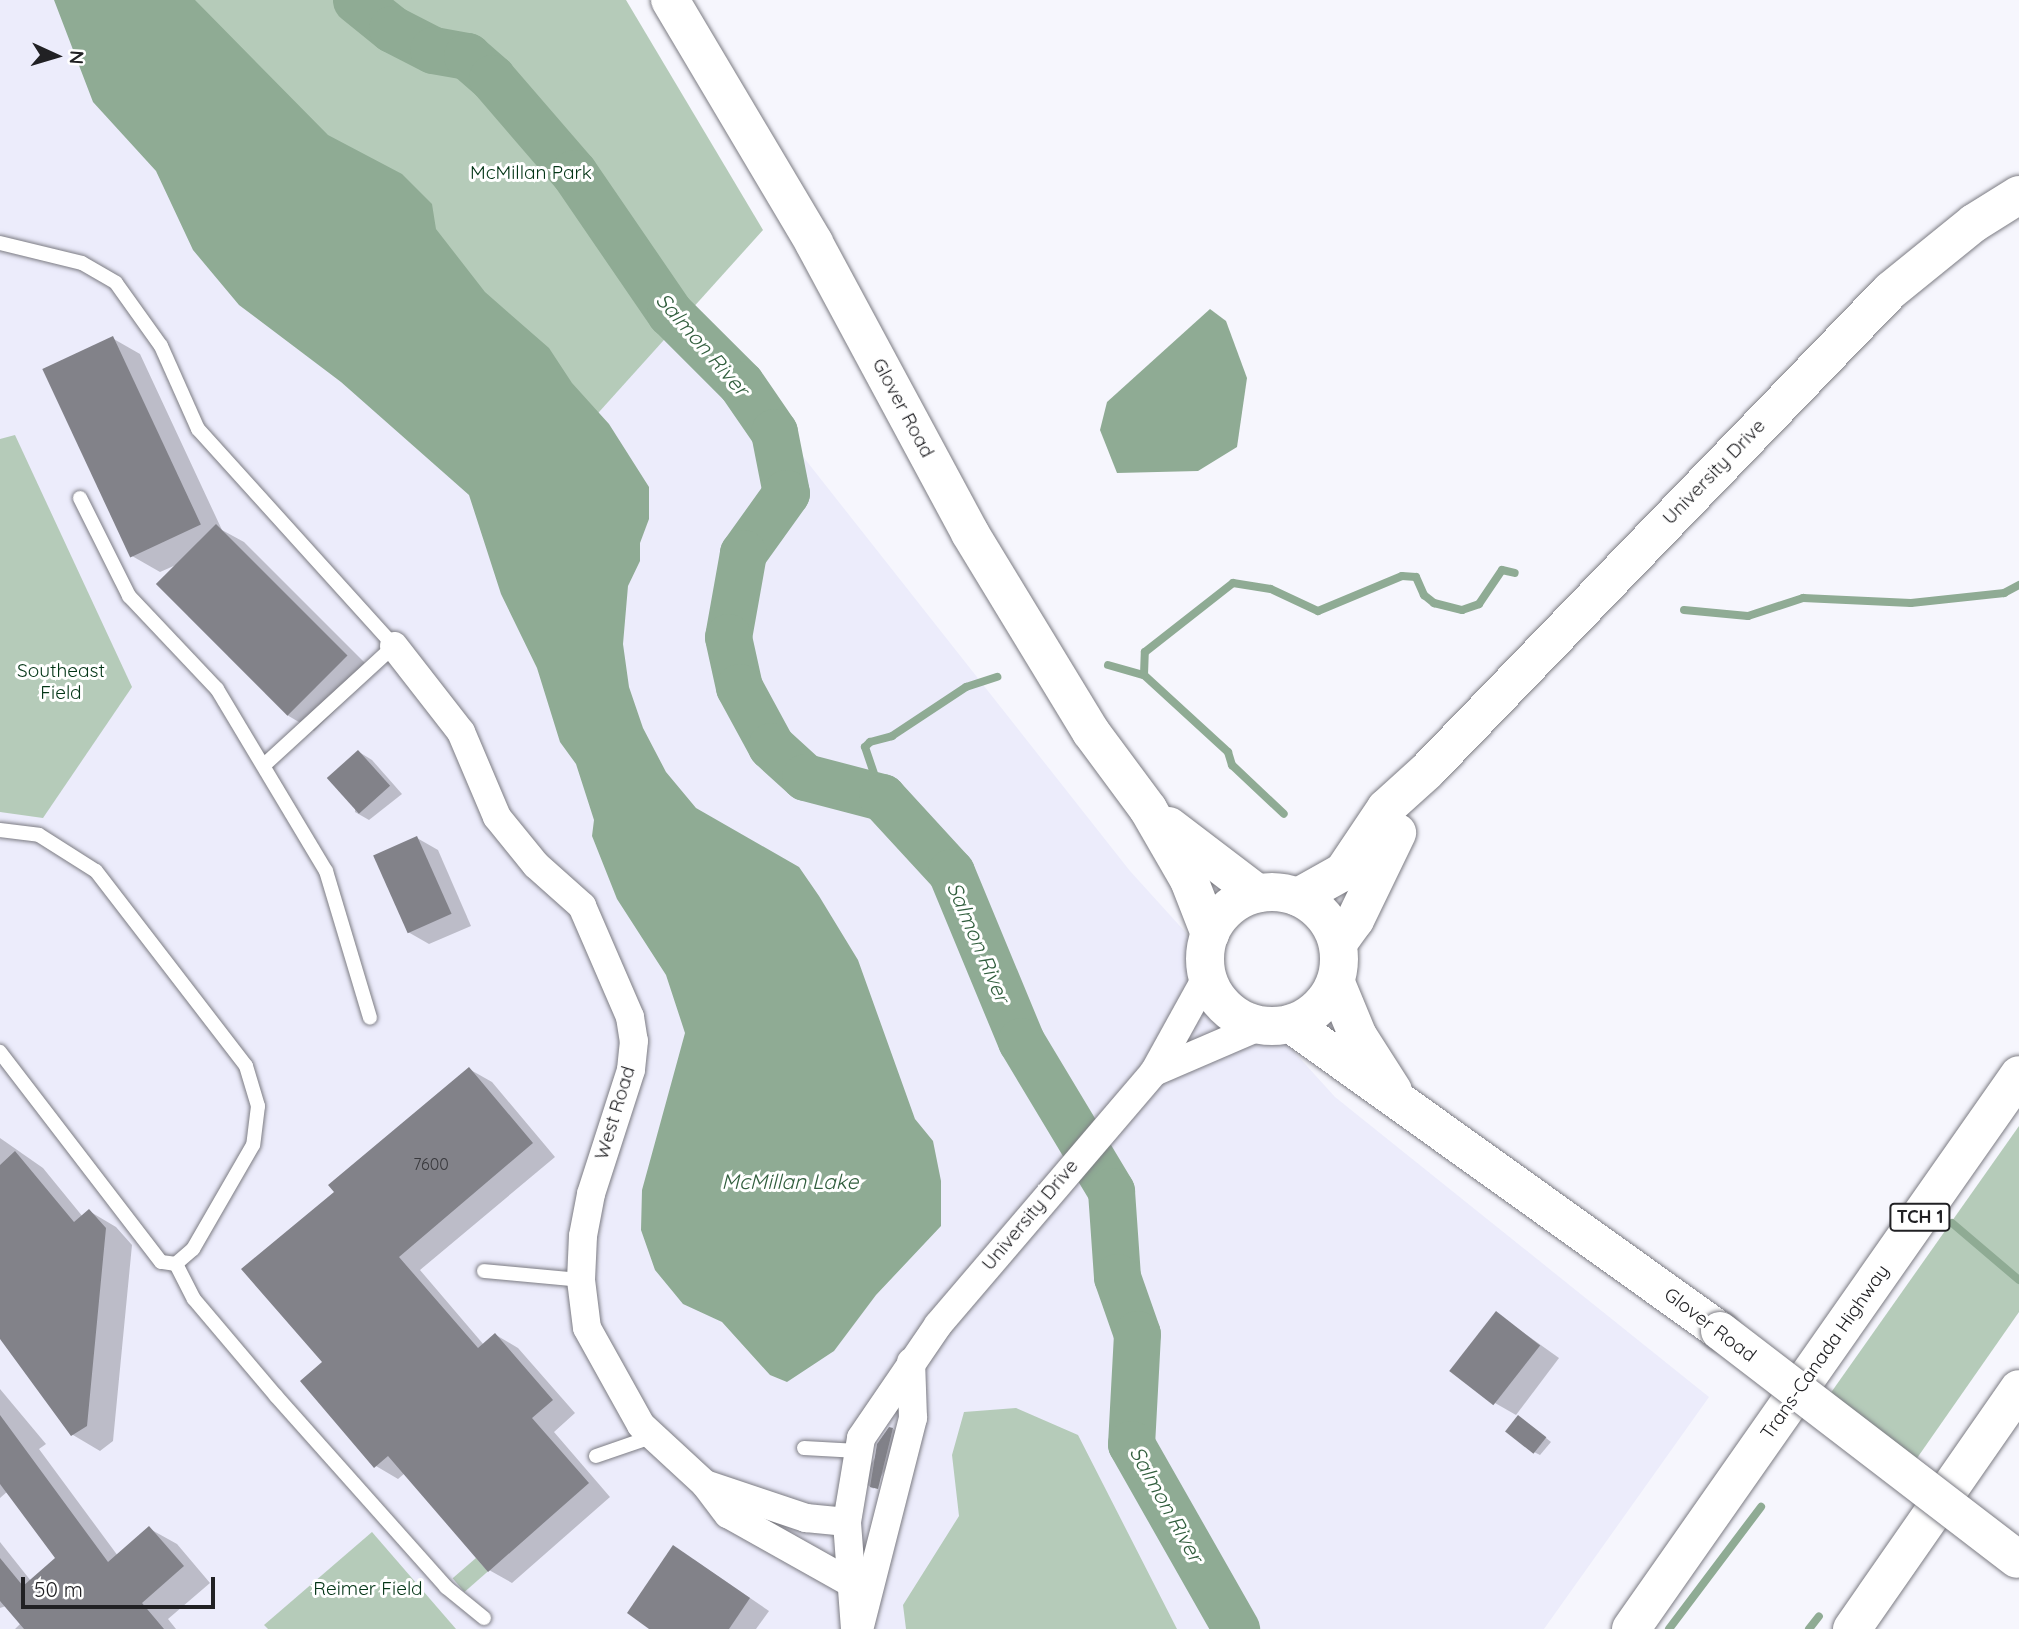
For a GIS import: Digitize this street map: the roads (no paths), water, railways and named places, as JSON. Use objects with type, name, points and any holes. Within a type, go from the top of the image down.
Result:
[{"type":"main road","name":"Glover Road","points":[[670,0],[814,243],[970,533],[1091,732],[1148,809],[1189,880],[1210,934]]},
{"type":"main road","name":"University Drive","points":[[1298,897],[1334,881],[1386,808],[1427,771],[1890,291],[1974,223],[2019,195]]},
{"type":"main road","name":"University Drive","points":[[1338,943],[1355,920],[1427,771]]},
{"type":"main road","name":"Glover Road","points":[[1148,809],[1257,893]]},
{"type":"main road","points":[[1257,893],[1298,897],[1330,923],[1338,943],[1336,983],[1311,1015],[1276,1025],[1227,1009],[1207,976],[1210,934],[1228,908],[1257,893]]},
{"type":"main road","name":"Glover Road","points":[[1336,983],[1358,1036],[1396,1096]]},
{"type":"main road","name":"Glover Road","points":[[1276,1025],[1396,1096],[1720,1331],[2018,1560]]},
{"type":"main road","name":"Trans-Canada Highway","points":[[1631,1629],[2019,1075]]},
{"type":"main road","points":[[1852,1629],[2019,1390]]},
{"type":"street","name":"West Road","points":[[394,646],[461,732],[497,817],[536,865],[582,906],[630,1017],[631,1070],[591,1194],[581,1280],[587,1328],[651,1437],[705,1484],[728,1514],[849,1582]]},
{"type":"street","name":"University Drive","points":[[857,1629],[849,1582],[847,1522],[861,1438],[911,1362],[1067,1170],[1150,1076],[1207,976]]},
{"type":"street","name":"University Drive","points":[[1150,1076],[1276,1025]]},
{"type":"street","name":"University Drive","points":[[857,1629],[913,1418],[911,1362]]},
{"type":"street","name":"West Road","points":[[705,1484],[806,1518],[847,1522]]},
{"type":"lane","points":[[0,243],[82,262],[116,283],[161,346],[198,429],[394,646],[265,764]]},
{"type":"lane","points":[[80,498],[129,596],[217,689],[265,764],[267,776],[326,871],[370,1018]]},
{"type":"lane","points":[[0,830],[39,835],[96,871],[246,1066],[258,1106],[253,1145],[193,1249],[176,1264],[162,1262],[0,1052]]},
{"type":"lane","points":[[176,1264],[194,1299],[276,1396],[446,1587],[484,1618]]},
{"type":"lane","points":[[484,1271],[581,1280]]},
{"type":"lane","points":[[596,1456],[651,1437]]},
{"type":"lane","points":[[804,1448],[858,1451]]},
{"type":"water","name":"McMillan Lake","points":[[54,0],[195,0],[328,135],[402,174],[432,204],[436,229],[485,292],[549,348],[572,383],[609,424],[649,487],[649,519],[640,543],[640,561],[628,586],[623,644],[629,687],[643,728],[666,772],[696,808],[799,867],[819,896],[858,960],[915,1119],[933,1141],[941,1181],[941,1226],[876,1295],[834,1351],[787,1382],[770,1375],[722,1322],[683,1304],[655,1270],[641,1230],[642,1190],[685,1033],[666,975],[617,899],[592,836],[594,820],[576,764],[560,742],[537,668],[501,594],[469,495],[341,382],[239,305],[193,250],[156,171],[93,102]]},
{"type":"water","points":[[1210,309],[1226,321],[1247,378],[1237,447],[1198,471],[1117,473],[1100,430],[1107,402]]},
{"type":"waterway","name":"Salmon River","points":[[356,0],[392,29],[433,50],[467,56],[492,78],[574,173],[670,313],[741,384],[774,432],[786,493],[743,553],[728,637],[739,687],[771,746],[805,777],[882,797],[951,872],[1021,1041],[1111,1191],[1117,1277],[1137,1334],[1131,1444],[1236,1629]]},
{"type":"waterway","points":[[1108,665],[1144,675],[1145,652],[1233,583],[1271,589],[1318,611],[1402,576],[1416,577],[1424,595],[1434,603],[1462,610],[1479,604],[1502,570],[1515,573]]},
{"type":"waterway","points":[[1684,610],[1748,616],[1803,598],[1911,603],[2004,593],[2019,585]]},
{"type":"waterway","points":[[1144,675],[1228,752],[1232,765],[1284,814]]},
{"type":"waterway","points":[[882,797],[865,747],[870,742],[892,736],[966,687],[997,677]]},
{"type":"waterway","points":[[1952,1223],[2019,1280]]},
{"type":"waterway","points":[[1669,1629],[1761,1507]]},
{"type":"waterway","points":[[1809,1629],[1819,1616]]},
{"type":"park label","name":"McMillan Park","points":[[531,173]]},
{"type":"park label","name":"Southeast Field","points":[[61,682]]},
{"type":"park label","name":"Reimer Field","points":[[368,1589]]}]
